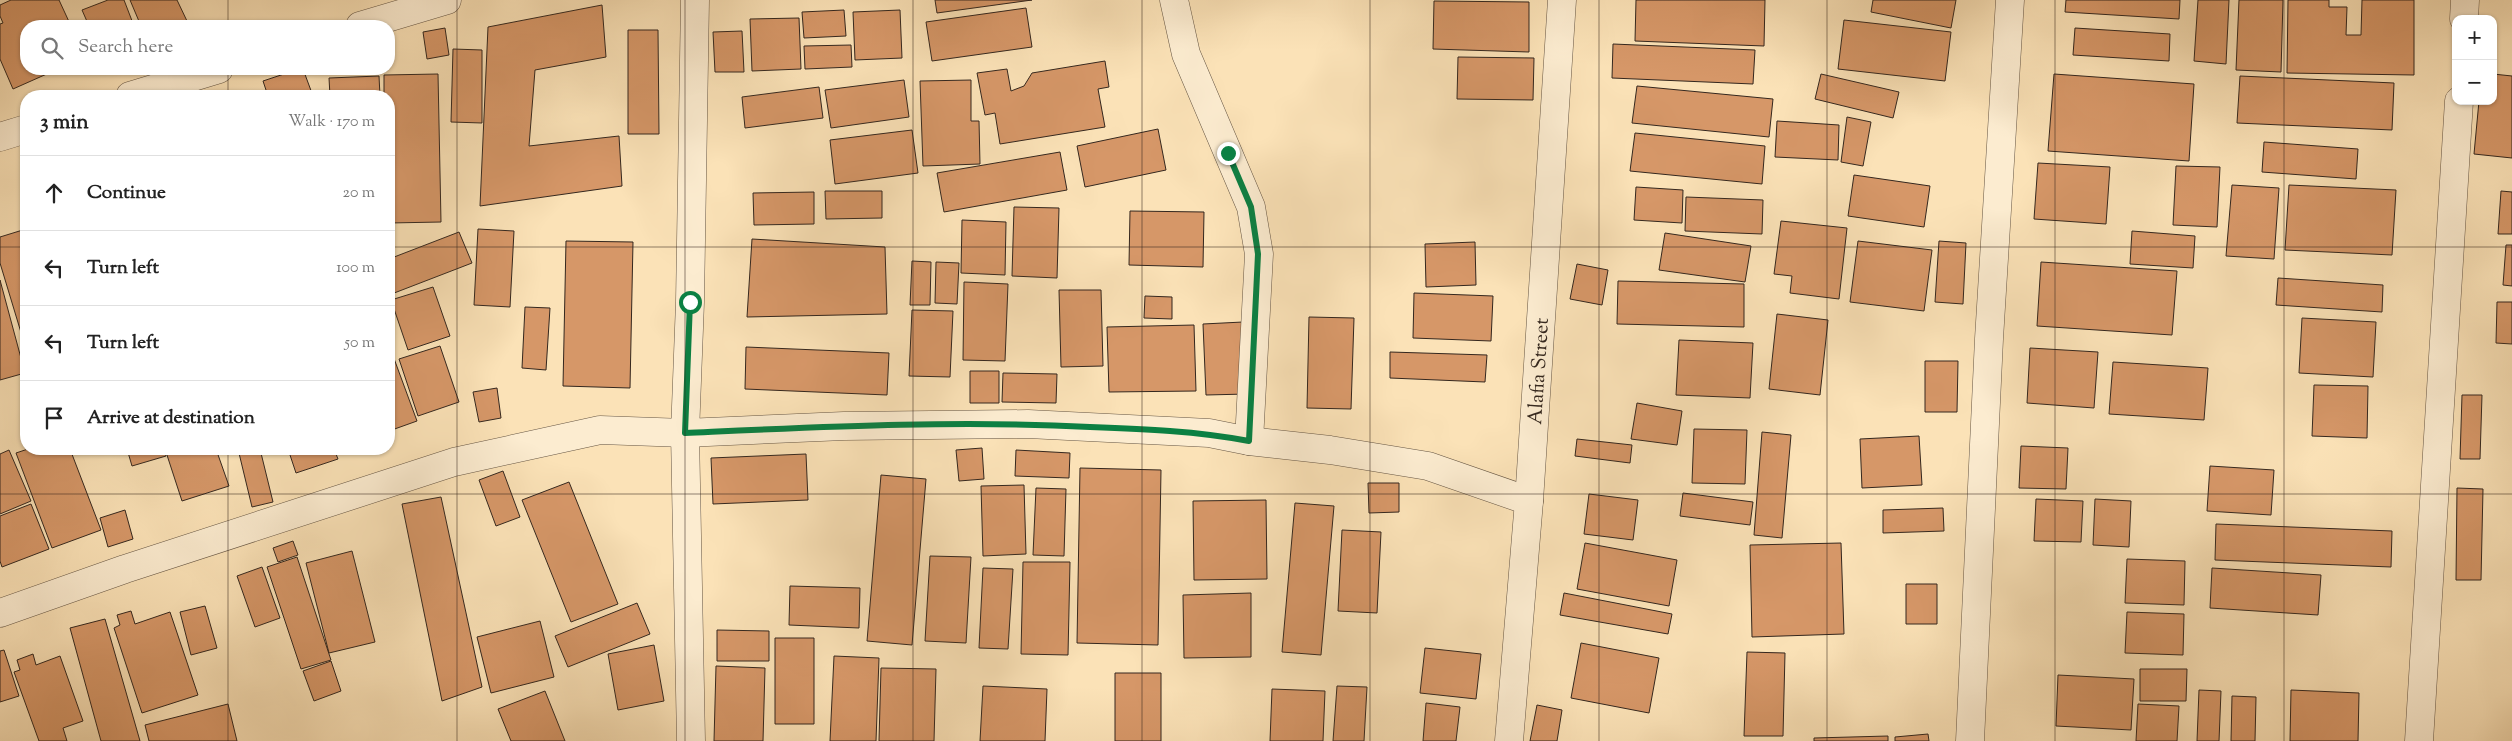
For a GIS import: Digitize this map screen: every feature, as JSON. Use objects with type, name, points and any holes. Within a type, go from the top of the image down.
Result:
[{"type":"street","points":[[380,20],[447,0]]},
{"type":"street","points":[[691,741],[685,433],[690,302],[695,0]]},
{"type":"street","points":[[1174,0],[1186,54],[1251,207],[1258,254],[1249,441]]},
{"type":"street","name":"Alafia Street","points":[[1509,741],[1529,501],[1562,0]]},
{"type":"street","points":[[1970,741],[1989,339],[2010,0]]},
{"type":"street","points":[[2464,15],[2466,0]]},
{"type":"street","points":[[150,90],[199,75]]},
{"type":"street","points":[[2419,741],[2459,105]]},
{"type":"street","points":[[0,138],[20,131]]},
{"type":"street","points":[[0,614],[125,569],[454,462],[600,430],[685,433],[844,426],[1028,424],[1209,433],[1249,441],[1330,450],[1428,466],[1529,501]]},
{"type":"building","points":[[11,0],[59,0],[68,20],[20,20],[20,75],[44,75],[13,89],[0,59],[0,24],[3,23],[0,16],[0,5]]},
{"type":"building","points":[[108,0],[124,0],[132,20],[86,20],[82,10]]},
{"type":"building","points":[[130,0],[177,0],[187,20],[138,20]]},
{"type":"building","points":[[935,0],[1032,0],[937,13]]},
{"type":"building","points":[[1636,0],[1765,0],[1764,46],[1635,41]]},
{"type":"building","points":[[1873,0],[1956,0],[1951,28],[1871,12]]},
{"type":"building","points":[[2066,0],[2180,0],[2179,19],[2065,12]]},
{"type":"building","points":[[2198,0],[2229,0],[2226,64],[2194,61]]},
{"type":"building","points":[[2239,0],[2283,0],[2281,72],[2236,70]]},
{"type":"building","points":[[2288,0],[2329,0],[2329,7],[2347,7],[2346,35],[2361,35],[2362,0],[2414,0],[2414,75],[2287,73]]},
{"type":"building","points":[[1434,1],[1529,2],[1529,52],[1433,49]]},
{"type":"building","points":[[602,5],[606,57],[535,70],[529,146],[619,136],[622,186],[480,206],[488,27]]},
{"type":"building","points":[[1026,8],[1032,47],[932,61],[926,22]]},
{"type":"building","points":[[844,10],[846,36],[804,38],[802,12]]},
{"type":"building","points":[[900,10],[902,58],[855,60],[853,12]]},
{"type":"building","points":[[799,18],[801,69],[752,71],[750,19]]},
{"type":"building","points":[[1844,20],[1951,32],[1945,81],[1838,69]]},
{"type":"building","points":[[445,28],[449,55],[427,59],[423,32]]},
{"type":"building","points":[[2075,28],[2170,34],[2169,61],[2073,55]]},
{"type":"building","points":[[628,30],[658,30],[659,134],[628,134]]},
{"type":"building","points":[[742,31],[744,72],[715,72],[713,32]]},
{"type":"building","points":[[1613,44],[1755,50],[1753,84],[1612,78]]},
{"type":"building","points":[[851,45],[852,67],[805,69],[804,46]]},
{"type":"building","points":[[453,49],[482,50],[482,123],[451,122]]},
{"type":"building","points":[[1458,57],[1534,58],[1533,100],[1457,99]]},
{"type":"building","points":[[1105,61],[1109,87],[1098,89],[1105,127],[1000,144],[995,113],[985,115],[977,73],[1007,69],[1011,91],[1024,86],[1032,73]]},
{"type":"building","points":[[438,74],[441,222],[395,223],[395,90],[384,90],[384,75]]},
{"type":"building","points":[[1821,74],[1899,92],[1893,118],[1815,99]]},
{"type":"building","points":[[2054,74],[2194,84],[2189,161],[2048,151]]},
{"type":"building","points":[[2497,74],[2512,76],[2512,158],[2474,154],[2479,105],[2497,105]]},
{"type":"building","points":[[281,75],[305,75],[311,90],[266,90],[263,81]]},
{"type":"building","points":[[379,76],[380,90],[330,90],[329,78]]},
{"type":"building","points":[[2240,76],[2394,83],[2392,130],[2237,123]]},
{"type":"building","points":[[904,80],[909,117],[831,128],[825,90]]},
{"type":"building","points":[[971,80],[971,121],[979,121],[980,164],[923,166],[920,81]]},
{"type":"building","points":[[1637,86],[1773,99],[1769,137],[1632,123]]},
{"type":"building","points":[[819,87],[823,118],[745,128],[742,97]]},
{"type":"building","points":[[1847,117],[1871,122],[1863,166],[1841,162]]},
{"type":"building","points":[[1777,121],[1839,125],[1838,160],[1775,157]]},
{"type":"building","points":[[1158,129],[1166,170],[1085,187],[1077,146]]},
{"type":"building","points":[[912,130],[918,173],[835,184],[830,140]]},
{"type":"building","points":[[1635,133],[1765,146],[1762,184],[1630,171]]},
{"type":"building","points":[[2264,142],[2358,149],[2356,179],[2262,172]]},
{"type":"building","points":[[1060,152],[1067,190],[944,212],[937,173]]},
{"type":"building","points":[[2038,163],[2110,167],[2106,224],[2034,219]]},
{"type":"building","points":[[2176,166],[2220,167],[2217,227],[2173,225]]},
{"type":"building","points":[[1854,175],[1930,186],[1924,227],[1848,216]]},
{"type":"building","points":[[2232,185],[2279,188],[2274,259],[2226,256]]},
{"type":"building","points":[[2289,185],[2396,190],[2392,255],[2285,250]]},
{"type":"building","points":[[1636,187],[1683,190],[1682,223],[1634,220]]},
{"type":"building","points":[[825,191],[882,191],[882,218],[826,219]]},
{"type":"building","points":[[2501,191],[2512,192],[2512,234],[2498,234]]},
{"type":"building","points":[[814,192],[814,224],[754,225],[753,193]]},
{"type":"building","points":[[1686,197],[1763,200],[1762,234],[1685,231]]},
{"type":"building","points":[[1014,207],[1059,208],[1057,278],[1012,276]]},
{"type":"building","points":[[1130,211],[1204,212],[1203,267],[1129,265]]},
{"type":"building","points":[[962,220],[1006,222],[1005,275],[961,273]]},
{"type":"building","points":[[1781,221],[1847,228],[1839,299],[1790,293],[1792,276],[1774,274]]},
{"type":"building","points":[[478,229],[514,231],[510,307],[474,305]]},
{"type":"building","points":[[20,231],[20,329],[0,263],[0,237]]},
{"type":"building","points":[[2132,231],[2195,236],[2193,268],[2130,264]]},
{"type":"building","points":[[459,232],[472,263],[395,293],[395,257]]},
{"type":"building","points":[[1665,233],[1751,246],[1745,282],[1659,270]]},
{"type":"building","points":[[752,239],[885,247],[887,314],[747,317]]},
{"type":"building","points":[[566,241],[633,242],[630,388],[563,386]]},
{"type":"building","points":[[1858,241],[1932,250],[1924,311],[1850,302]]},
{"type":"building","points":[[1939,241],[1966,243],[1963,304],[1935,302]]},
{"type":"building","points":[[1475,242],[1476,285],[1426,287],[1425,244]]},
{"type":"building","points":[[2506,245],[2512,245],[2512,286],[2503,285]]},
{"type":"building","points":[[912,261],[931,262],[930,305],[910,305]]},
{"type":"building","points":[[936,262],[959,263],[957,304],[935,303]]},
{"type":"building","points":[[2041,262],[2177,271],[2172,335],[2037,326]]},
{"type":"building","points":[[1577,264],[1608,270],[1602,305],[1570,299]]},
{"type":"building","points":[[2278,278],[2383,285],[2382,312],[2276,305]]},
{"type":"building","points":[[0,280],[20,354],[20,374],[0,380]]},
{"type":"building","points":[[1618,281],[1744,284],[1744,327],[1617,324]]},
{"type":"building","points":[[964,282],[1008,284],[1005,361],[963,360]]},
{"type":"building","points":[[433,287],[450,336],[408,350],[395,312],[395,299]]},
{"type":"building","points":[[1059,290],[1101,290],[1103,366],[1061,367]]},
{"type":"building","points":[[1414,293],[1493,296],[1491,341],[1413,338]]},
{"type":"building","points":[[1145,296],[1172,297],[1172,319],[1144,318]]},
{"type":"building","points":[[2497,302],[2512,302],[2512,344],[2496,343]]},
{"type":"building","points":[[525,307],[550,308],[546,370],[522,368]]},
{"type":"building","points":[[912,310],[953,311],[950,377],[909,376]]},
{"type":"building","points":[[1777,314],[1828,320],[1820,395],[1769,389]]},
{"type":"building","points":[[1309,317],[1354,318],[1351,409],[1307,408]]},
{"type":"building","points":[[2302,318],[2376,322],[2373,377],[2299,373]]},
{"type":"building","points":[[1243,322],[1247,394],[1206,395],[1203,324]]},
{"type":"building","points":[[1194,325],[1196,391],[1109,392],[1107,327]]},
{"type":"building","points":[[1679,340],[1753,343],[1750,398],[1676,395]]},
{"type":"building","points":[[440,346],[459,402],[418,416],[399,359]]},
{"type":"building","points":[[746,347],[889,353],[887,395],[745,389]]},
{"type":"building","points":[[2030,348],[2098,352],[2094,408],[2027,403]]},
{"type":"building","points":[[1390,352],[1487,355],[1485,382],[1390,378]]},
{"type":"building","points":[[395,361],[417,421],[395,429]]},
{"type":"building","points":[[1925,361],[1958,361],[1957,412],[1925,412]]},
{"type":"building","points":[[2113,362],[2208,368],[2204,420],[2109,414]]},
{"type":"building","points":[[970,371],[999,371],[999,403],[970,403]]},
{"type":"building","points":[[1003,373],[1057,374],[1056,403],[1002,402]]},
{"type":"building","points":[[2314,385],[2368,386],[2367,438],[2312,436]]},
{"type":"building","points":[[497,388],[501,418],[479,422],[473,392]]},
{"type":"building","points":[[2462,395],[2482,395],[2480,459],[2460,459]]},
{"type":"building","points":[[1637,403],[1682,411],[1677,445],[1631,439]]},
{"type":"building","points":[[1694,429],[1747,430],[1745,484],[1692,483]]},
{"type":"building","points":[[1762,432],[1791,435],[1782,538],[1754,535]]},
{"type":"building","points":[[1919,436],[1922,485],[1862,488],[1860,439]]},
{"type":"building","points":[[1577,439],[1632,445],[1630,463],[1575,456]]},
{"type":"building","points":[[2021,446],[2068,448],[2066,489],[2019,488]]},
{"type":"building","points":[[982,448],[984,479],[959,481],[956,450]]},
{"type":"building","points":[[9,450],[31,501],[0,514],[0,454]]},
{"type":"building","points":[[1016,450],[1070,453],[1069,478],[1015,476]]},
{"type":"building","points":[[20,452],[20,455],[72,455],[101,530],[52,548],[16,453]]},
{"type":"building","points":[[806,454],[808,500],[713,504],[711,458]]},
{"type":"building","points":[[129,455],[166,455],[166,456],[132,466]]},
{"type":"building","points":[[167,455],[218,455],[229,486],[182,501]]},
{"type":"building","points":[[239,455],[261,455],[273,502],[252,507]]},
{"type":"building","points":[[290,455],[336,455],[338,459],[296,473]]},
{"type":"building","points":[[2210,466],[2274,470],[2271,515],[2207,511]]},
{"type":"building","points":[[1080,468],[1161,470],[1158,645],[1077,643]]},
{"type":"building","points":[[503,471],[520,517],[496,526],[479,480]]},
{"type":"building","points":[[881,475],[926,479],[912,645],[867,641]]},
{"type":"building","points":[[569,482],[618,604],[571,622],[522,500]]},
{"type":"building","points":[[1368,483],[1399,483],[1399,512],[1369,513]]},
{"type":"building","points":[[1024,485],[1026,554],[983,556],[981,486]]},
{"type":"building","points":[[1036,488],[1066,489],[1064,556],[1033,555]]},
{"type":"building","points":[[2457,488],[2483,489],[2481,580],[2456,580]]},
{"type":"building","points":[[1683,493],[1753,502],[1750,525],[1680,516]]},
{"type":"building","points":[[1589,494],[1638,500],[1633,540],[1584,534]]},
{"type":"building","points":[[441,497],[482,687],[442,701],[402,504]]},
{"type":"building","points":[[2036,499],[2083,501],[2081,542],[2034,541]]},
{"type":"building","points":[[2095,499],[2131,501],[2129,547],[2093,545]]},
{"type":"building","points":[[1266,500],[1267,579],[1194,580],[1193,501]]},
{"type":"building","points":[[1295,503],[1334,506],[1321,655],[1282,652]]},
{"type":"building","points":[[31,504],[49,549],[2,567],[0,561],[0,516]]},
{"type":"building","points":[[1943,508],[1944,531],[1883,533],[1883,510]]},
{"type":"building","points":[[125,510],[133,539],[108,547],[100,518]]},
{"type":"building","points":[[2216,524],[2392,531],[2391,567],[2215,560]]},
{"type":"building","points":[[1342,530],[1381,532],[1377,613],[1338,611]]},
{"type":"building","points":[[293,541],[298,555],[278,562],[273,548]]},
{"type":"building","points":[[1585,543],[1677,560],[1669,606],[1577,589]]},
{"type":"building","points":[[1841,543],[1844,634],[1752,637],[1750,545]]},
{"type":"building","points":[[352,551],[375,642],[329,653],[306,563]]},
{"type":"building","points":[[930,556],[971,557],[966,643],[925,641]]},
{"type":"building","points":[[297,557],[331,660],[301,669],[267,567]]},
{"type":"building","points":[[2127,559],[2185,561],[2184,605],[2125,603]]},
{"type":"building","points":[[1023,562],[1070,562],[1068,655],[1021,654]]},
{"type":"building","points":[[262,567],[280,618],[255,627],[237,576]]},
{"type":"building","points":[[983,568],[1013,569],[1008,649],[979,648]]},
{"type":"building","points":[[2212,568],[2321,575],[2318,615],[2210,608]]},
{"type":"building","points":[[1906,584],[1937,584],[1937,624],[1906,624]]},
{"type":"building","points":[[790,586],[860,588],[859,628],[789,625]]},
{"type":"building","points":[[1251,593],[1251,657],[1184,658],[1183,595]]},
{"type":"building","points":[[1564,593],[1672,614],[1668,634],[1560,615]]},
{"type":"building","points":[[637,603],[650,634],[568,667],[555,636]]},
{"type":"building","points":[[205,606],[217,648],[191,655],[180,612]]},
{"type":"building","points":[[131,611],[135,624],[170,612],[198,695],[142,713],[114,628],[120,625],[117,615]]},
{"type":"building","points":[[2127,612],[2184,614],[2183,655],[2125,653]]},
{"type":"building","points":[[105,619],[140,741],[101,741],[70,628]]},
{"type":"building","points":[[540,621],[554,677],[491,693],[477,637]]},
{"type":"building","points":[[717,630],[769,631],[769,661],[717,661]]},
{"type":"building","points":[[775,638],[814,638],[814,724],[775,724]]},
{"type":"building","points":[[1581,643],[1659,658],[1649,713],[1571,698]]},
{"type":"building","points":[[654,645],[664,701],[618,710],[608,654]]},
{"type":"building","points":[[1425,648],[1481,654],[1476,699],[1420,693]]},
{"type":"building","points":[[4,650],[19,696],[0,702],[0,651]]},
{"type":"building","points":[[1747,652],[1785,653],[1783,736],[1744,736]]},
{"type":"building","points":[[33,654],[36,665],[60,656],[83,721],[63,728],[67,741],[39,741],[14,672],[20,670],[17,660]]},
{"type":"building","points":[[834,656],[879,658],[876,741],[830,741]]},
{"type":"building","points":[[331,661],[341,691],[314,701],[303,671]]},
{"type":"building","points":[[716,666],[765,668],[763,741],[714,741]]},
{"type":"building","points":[[881,668],[936,669],[934,741],[879,741]]},
{"type":"building","points":[[2140,669],[2187,669],[2186,701],[2140,701]]},
{"type":"building","points":[[1115,673],[1161,673],[1161,741],[1115,741]]},
{"type":"building","points":[[2058,675],[2134,679],[2131,730],[2056,726]]},
{"type":"building","points":[[983,686],[1047,689],[1045,741],[980,741]]},
{"type":"building","points":[[1337,686],[1367,687],[1364,741],[1333,741]]},
{"type":"building","points":[[1272,689],[1325,691],[1323,741],[1270,741]]},
{"type":"building","points":[[2199,690],[2221,691],[2219,741],[2197,741]]},
{"type":"building","points":[[2291,690],[2359,693],[2358,741],[2290,741]]},
{"type":"building","points":[[545,691],[565,741],[511,741],[498,709]]},
{"type":"building","points":[[2232,696],[2256,697],[2255,741],[2231,741]]},
{"type":"building","points":[[1426,703],[1460,707],[1456,741],[1423,741]]},
{"type":"building","points":[[228,704],[237,741],[149,741],[145,725]]},
{"type":"building","points":[[2138,704],[2179,706],[2177,741],[2136,741]]},
{"type":"building","points":[[1537,705],[1562,710],[1557,741],[1530,741]]},
{"type":"building","points":[[1928,734],[1929,741],[1895,741],[1895,737]]},
{"type":"building","points":[[1888,736],[1888,741],[1814,741],[1814,738]]},
{"type":"route","points":[[690,302],[685,433],[844,426],[1028,424],[1209,433],[1249,441],[1258,254],[1251,207],[1228,153]]}]
